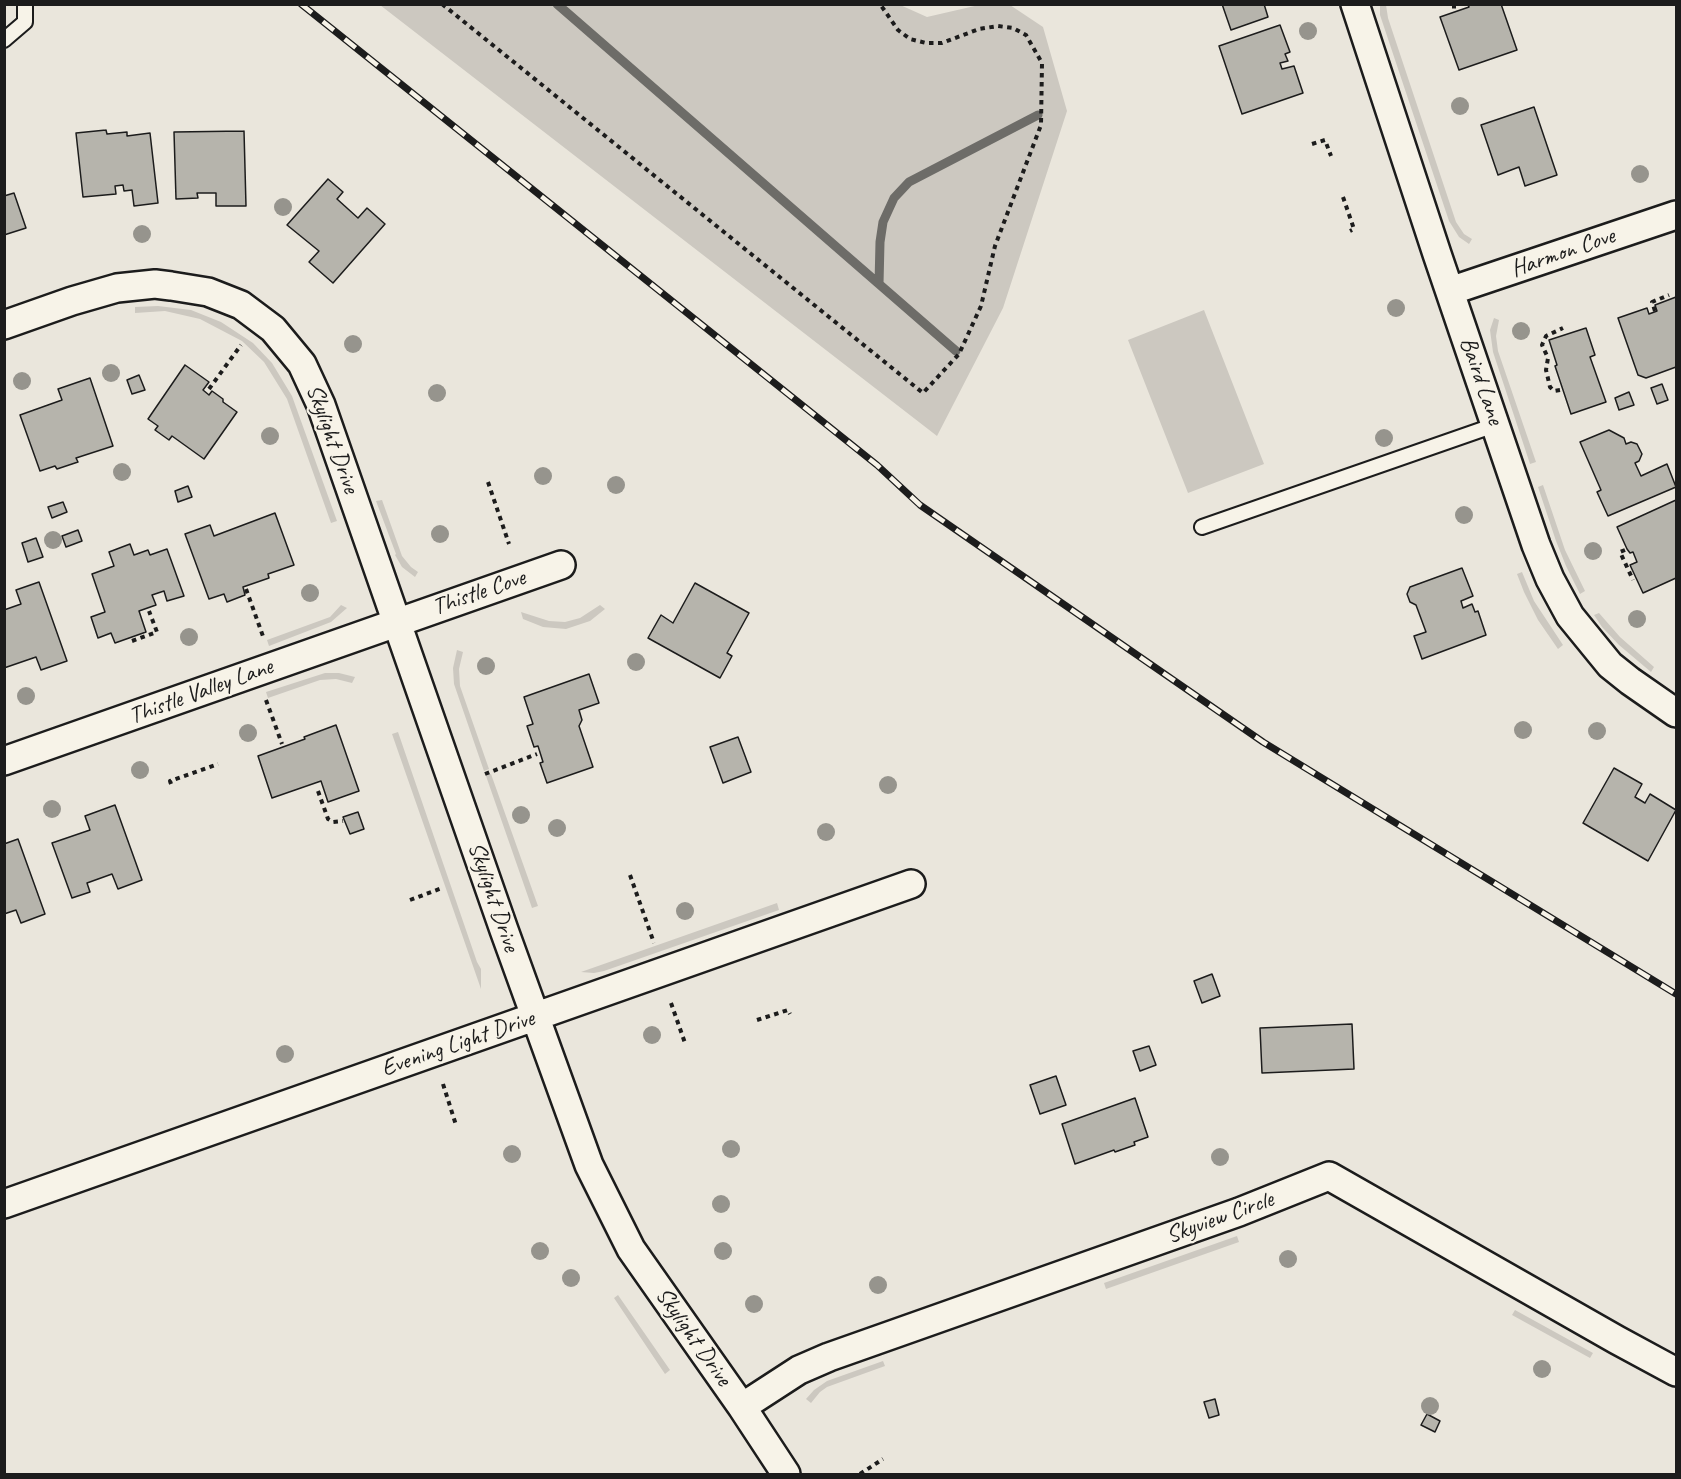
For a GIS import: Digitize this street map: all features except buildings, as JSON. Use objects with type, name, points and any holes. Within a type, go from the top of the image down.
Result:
[{"type":"street","name":"Baird Lane","points":[[1355,4],[1495,425],[1539,552],[1554,588],[1570,616],[1597,651],[1619,673],[1677,712]]},
{"type":"street","name":"Harmon Cove","points":[[1450,291],[1677,215]]},
{"type":"street","name":"Skylight Drive","points":[[4,325],[98,293],[137,285],[155,284],[208,292],[242,306],[264,321],[291,348],[312,382],[589,1165],[631,1249],[786,1474]]},
{"type":"street","name":"Thistle Cove","points":[[397,622],[561,565]]},
{"type":"street","name":"Thistle Valley Lane","points":[[4,761],[397,622]]},
{"type":"street","name":"Evening Light Drive","points":[[4,1204],[911,884]]},
{"type":"street","name":"Skyview Circle","points":[[742,1407],[800,1370],[829,1357],[1239,1212],[1329,1176],[1677,1372]]},
{"type":"lane","points":[[4,40],[25,22],[25,4]]},
{"type":"lane","points":[[1202,527],[1495,425]]},
{"type":"path","points":[[442,4],[923,393],[959,354],[981,306],[995,246],[1041,125],[1042,63],[1026,34],[1013,28],[998,26],[979,29],[942,43],[926,43],[910,39],[898,30],[880,4]]},
{"type":"path","points":[[1312,144],[1325,140],[1331,156]]},
{"type":"path","points":[[1342,197],[1354,229],[1350,231]]},
{"type":"path","points":[[1655,311],[1652,302],[1669,296]]},
{"type":"path","points":[[1560,390],[1554,391],[1550,387],[1546,370],[1548,358],[1542,345],[1546,336],[1563,328]]},
{"type":"path","points":[[209,390],[241,345]]},
{"type":"path","points":[[488,482],[509,544]]},
{"type":"path","points":[[1625,550],[1620,552],[1633,580]]},
{"type":"path","points":[[246,589],[267,646]]},
{"type":"path","points":[[132,641],[157,632],[149,611]]},
{"type":"path","points":[[264,693],[282,744]]},
{"type":"path","points":[[485,774],[537,754]]},
{"type":"path","points":[[171,784],[170,781],[218,764]]},
{"type":"path","points":[[318,791],[327,819],[333,822],[343,821]]},
{"type":"path","points":[[630,875],[654,943]]},
{"type":"path","points":[[410,900],[442,888]]},
{"type":"path","points":[[671,1003],[685,1043]]},
{"type":"path","points":[[757,1020],[788,1010],[790,1014]]},
{"type":"path","points":[[443,1084],[456,1125]]},
{"type":"path","points":[[860,1474],[883,1459]]},
{"type":"shaded area","points":[[898,4],[927,17],[979,5],[1010,5],[1043,27],[1067,111],[1003,308],[937,436],[380,5]]},
{"type":"shaded area","points":[[1380,5],[1386,5],[1388,18],[1456,222],[1464,234],[1472,239],[1469,244],[1459,237],[1449,221],[1380,15]]},
{"type":"shaded area","points":[[158,306],[191,310],[221,322],[253,343],[272,363],[292,396],[337,521],[331,523],[287,399],[264,362],[242,341],[200,319],[165,311],[135,313],[135,307]]},
{"type":"shaded area","points":[[1204,310],[1264,464],[1188,493],[1128,340]]},
{"type":"shaded area","points":[[1494,318],[1499,320],[1496,336],[1498,351],[1536,462],[1530,464],[1493,352],[1490,330]]},
{"type":"shaded area","points":[[1543,485],[1565,550],[1585,591],[1580,594],[1556,541],[1538,487]]},
{"type":"shaded area","points":[[382,500],[402,556],[418,572],[415,577],[402,567],[395,555],[376,501]]},
{"type":"shaded area","points":[[1522,572],[1534,601],[1563,645],[1558,649],[1538,620],[1524,592],[1517,574]]},
{"type":"shaded area","points":[[341,605],[347,608],[331,622],[269,646],[267,640],[330,617]]},
{"type":"shaded area","points":[[600,605],[605,609],[590,621],[566,629],[543,627],[523,619],[521,612],[549,621],[565,622],[580,618]]},
{"type":"shaded area","points":[[1599,613],[1620,637],[1654,667],[1651,672],[1602,627],[1594,615]]},
{"type":"shaded area","points":[[457,650],[463,652],[459,669],[460,686],[489,769],[484,771],[454,684],[453,668]]},
{"type":"shaded area","points":[[325,673],[339,673],[355,677],[352,683],[336,679],[320,680],[268,698],[266,692]]},
{"type":"shaded area","points":[[398,732],[481,969],[481,989],[392,734]]},
{"type":"shaded area","points":[[491,774],[538,906],[532,908],[486,776]]},
{"type":"shaded area","points":[[777,903],[779,910],[604,971],[581,972]]},
{"type":"shaded area","points":[[1237,1236],[1239,1242],[1106,1289],[1104,1283]]},
{"type":"shaded area","points":[[618,1295],[670,1370],[665,1374],[614,1298]]},
{"type":"shaded area","points":[[1515,1310],[1593,1353],[1590,1358],[1512,1315]]},
{"type":"shaded area","points":[[883,1361],[885,1366],[827,1387],[811,1403],[806,1399],[827,1381]]},
{"type":"waterway","points":[[557,4],[956,351]]},
{"type":"waterway","points":[[879,284],[883,222],[894,198],[909,182],[1038,115]]},
{"type":"railway","points":[[301,4],[877,465],[920,505],[1263,742],[1676,994]]}]
